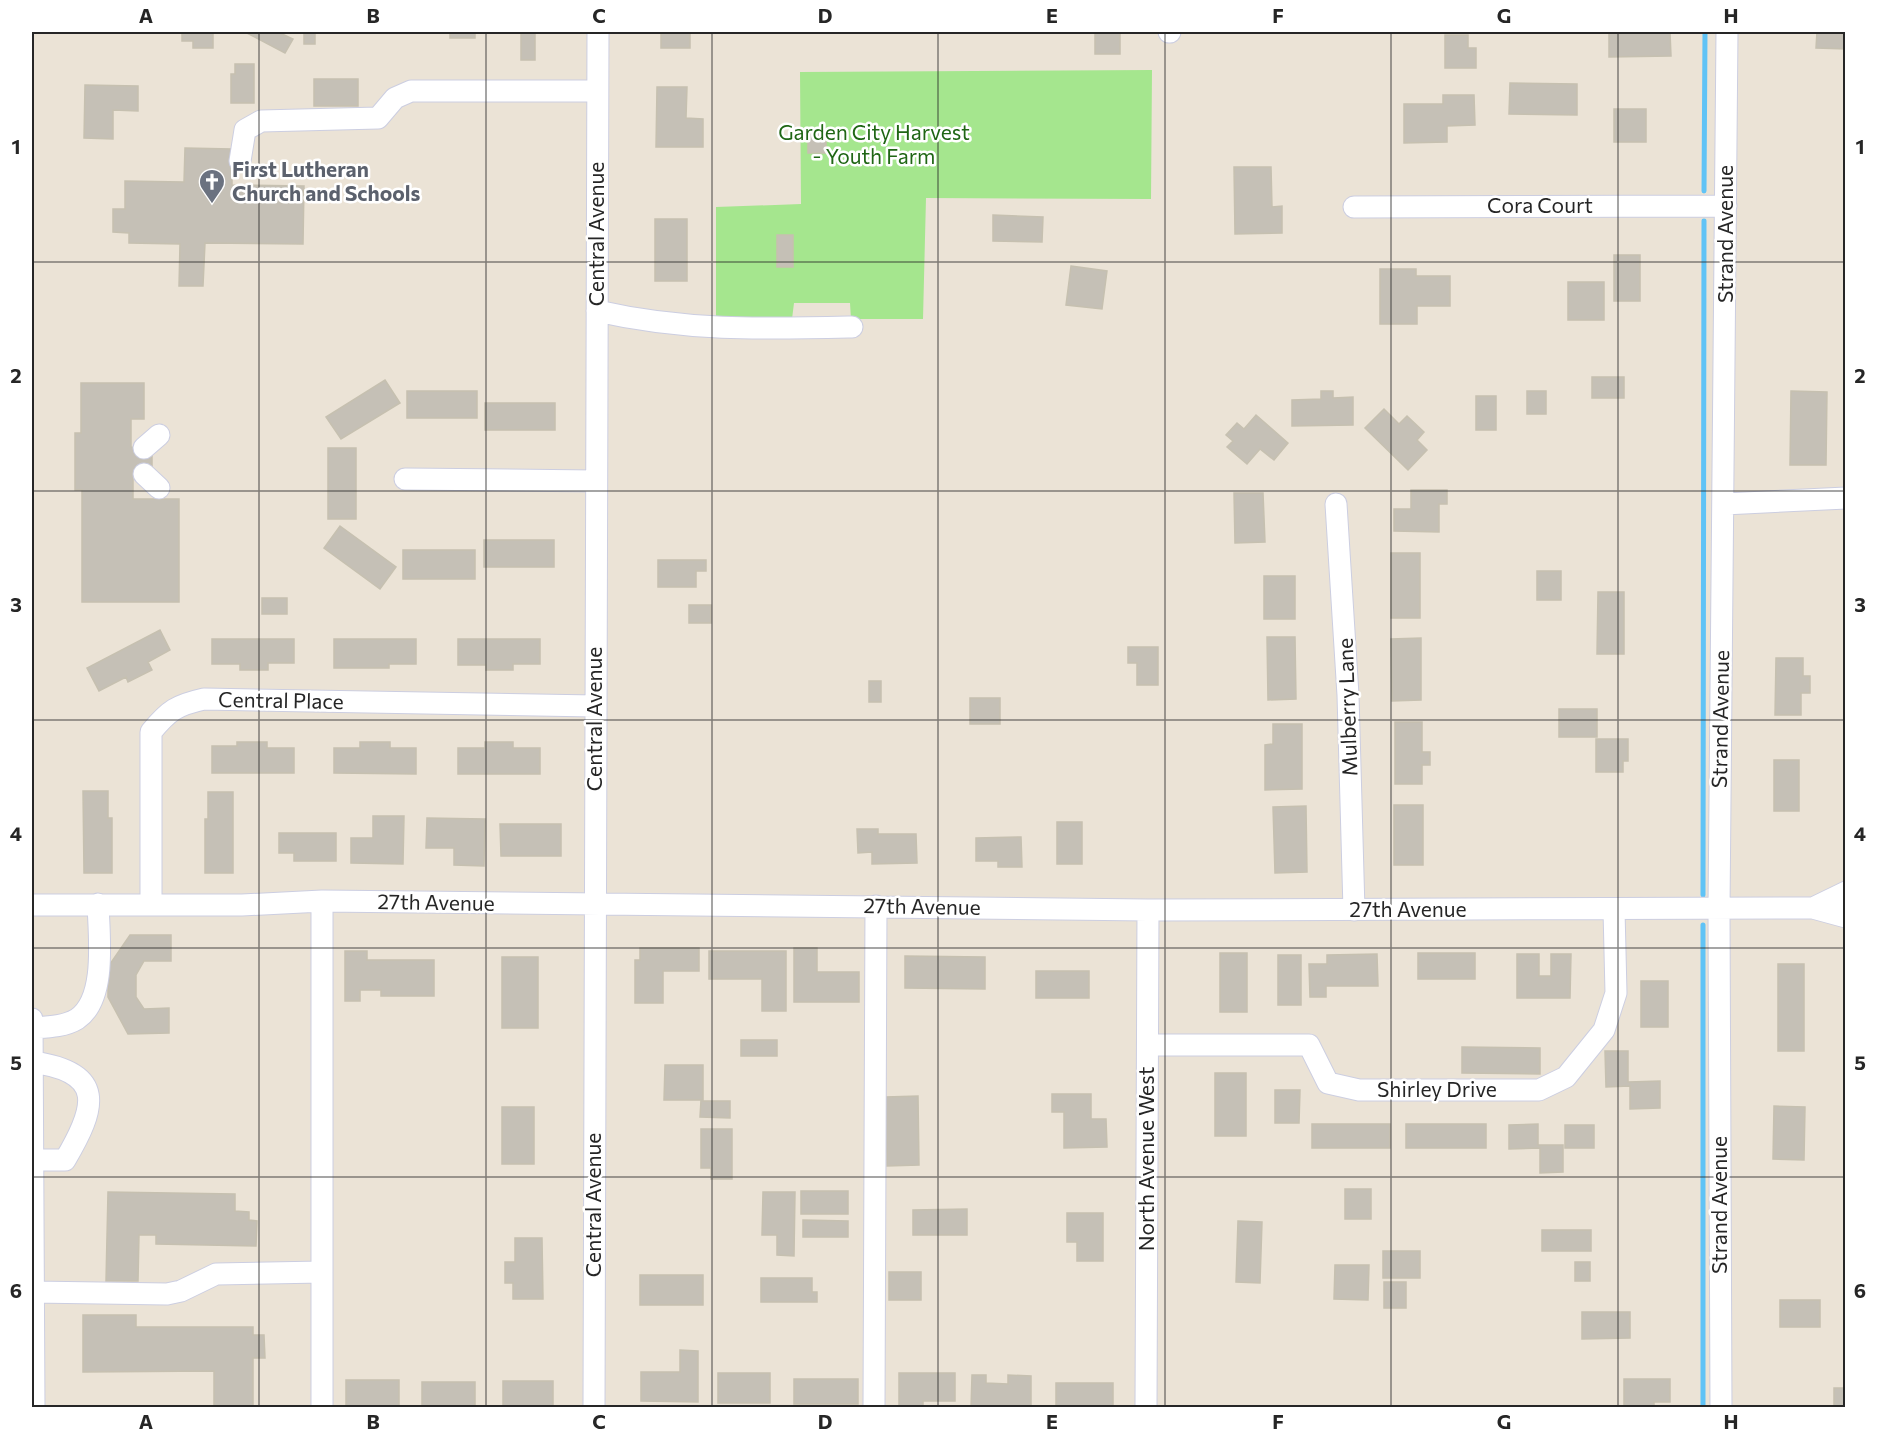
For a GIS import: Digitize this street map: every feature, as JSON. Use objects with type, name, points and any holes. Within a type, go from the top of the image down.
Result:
[{"type":"street","name":"Central Avenue","points":[[594,1407],[598,32]]},
{"type":"street","name":"Strand Avenue","points":[[1720,1407],[1719,910],[1727,32]]},
{"type":"street","points":[[240,161],[245,130],[261,121],[378,118],[395,98],[411,92],[597,91]]},
{"type":"street","name":"Cora Court","points":[[1354,207],[1726,206]]},
{"type":"street","points":[[597,311],[635,320],[704,328],[852,327]]},
{"type":"street","points":[[405,479],[596,482]]},
{"type":"street","points":[[1724,504],[1845,498]]},
{"type":"street","name":"Mulberry Lane","points":[[1336,504],[1348,695],[1354,910]]},
{"type":"street","name":"Central Place","points":[[151,904],[151,732],[165,714],[180,705],[204,699],[595,706]]},
{"type":"street","name":"27th Avenue","points":[[1813,908],[1845,892]]},
{"type":"street","points":[[321,901],[322,1407]]},
{"type":"street","name":"27th Avenue","points":[[32,905],[242,905],[321,901],[1148,910],[1813,908],[1845,917]]},
{"type":"street","points":[[32,1028],[57,1026],[77,1019],[90,1006],[96,989],[99,962],[99,904]]},
{"type":"street","points":[[874,1407],[876,906]]},
{"type":"street","name":"North Avenue West","points":[[1146,1407],[1148,910]]},
{"type":"street","name":"Shirley Drive","points":[[1148,1045],[1309,1045],[1328,1083],[1359,1090],[1539,1090],[1566,1077],[1604,1030],[1616,993],[1614,910]]},
{"type":"street","points":[[32,1019],[34,1407]]},
{"type":"street","points":[[32,1062],[69,1070],[88,1094],[89,1110],[85,1124],[65,1160],[32,1160]]},
{"type":"street","points":[[33,1292],[167,1294],[181,1291],[216,1275],[322,1272]]},
{"type":"green space","name":"Garden City Harvest - Youth Farm","points":[[1152,70],[1151,199],[926,198],[923,319],[851,319],[850,303],[794,303],[792,319],[716,319],[716,207],[801,204],[800,72]]},
{"type":"building","points":[[182,32],[213,32],[213,48],[193,48],[193,41],[182,41]]},
{"type":"building","points":[[245,32],[278,32],[293,39],[285,53]]},
{"type":"building","points":[[304,32],[315,32],[315,44],[304,44]]},
{"type":"building","points":[[450,32],[475,32],[475,38],[450,38]]},
{"type":"building","points":[[521,32],[535,32],[535,60],[521,60]]},
{"type":"building","points":[[661,32],[690,32],[690,48],[661,48]]},
{"type":"building","points":[[1095,32],[1120,32],[1120,54],[1095,54]]},
{"type":"building","points":[[1609,32],[1670,32],[1671,56],[1609,57]]},
{"type":"building","points":[[1817,32],[1846,32],[1846,49],[1816,48]]},
{"type":"building","points":[[1445,35],[1468,35],[1468,48],[1476,48],[1476,68],[1445,68]]},
{"type":"building","points":[[235,64],[254,64],[254,103],[231,103],[231,74],[235,74]]},
{"type":"building","points":[[314,79],[358,79],[358,106],[314,106]]},
{"type":"building","points":[[1510,83],[1577,84],[1577,115],[1509,114]]},
{"type":"building","points":[[85,85],[138,86],[138,111],[113,110],[113,139],[84,138]]},
{"type":"building","points":[[657,87],[687,87],[686,118],[703,119],[703,147],[656,147]]},
{"type":"building","points":[[1443,95],[1474,95],[1475,125],[1447,126],[1447,142],[1404,143],[1404,104],[1443,104]]},
{"type":"building","points":[[1614,109],[1646,109],[1646,142],[1614,142]]},
{"type":"building","points":[[808,132],[826,132],[826,153],[808,153]]},
{"type":"building","points":[[185,148],[232,149],[232,185],[304,186],[303,244],[205,243],[203,286],[179,286],[180,244],[129,243],[129,233],[113,232],[113,209],[125,209],[125,181],[184,182]]},
{"type":"building","points":[[1234,167],[1271,167],[1272,207],[1282,206],[1282,233],[1235,234]]},
{"type":"building","points":[[993,215],[1043,217],[1042,242],[993,241]]},
{"type":"building","points":[[655,219],[687,219],[687,281],[655,281]]},
{"type":"building","points":[[777,235],[793,235],[793,267],[777,267]]},
{"type":"building","points":[[1614,255],[1640,255],[1640,301],[1614,301]]},
{"type":"building","points":[[1071,266],[1107,271],[1102,309],[1066,305]]},
{"type":"building","points":[[1380,269],[1416,269],[1416,276],[1450,276],[1450,306],[1417,306],[1417,324],[1380,324]]},
{"type":"building","points":[[1568,282],[1604,282],[1604,320],[1568,320]]},
{"type":"building","points":[[1592,377],[1624,377],[1624,398],[1592,398]]},
{"type":"building","points":[[385,380],[400,403],[341,439],[326,417]]},
{"type":"building","points":[[81,383],[144,383],[144,419],[131,419],[131,447],[152,448],[152,474],[133,474],[133,499],[179,499],[179,602],[82,602],[82,490],[75,490],[75,433],[81,433]]},
{"type":"building","points":[[407,391],[477,391],[477,418],[407,418]]},
{"type":"building","points":[[1321,391],[1333,391],[1333,398],[1353,397],[1353,425],[1292,426],[1292,400],[1321,399]]},
{"type":"building","points":[[1527,391],[1546,391],[1546,414],[1527,414]]},
{"type":"building","points":[[1791,391],[1827,392],[1826,465],[1790,465]]},
{"type":"building","points":[[1476,396],[1496,396],[1496,430],[1476,430]]},
{"type":"building","points":[[485,403],[555,403],[555,430],[485,430]]},
{"type":"building","points":[[1384,409],[1399,424],[1407,416],[1424,432],[1417,440],[1427,450],[1408,470],[1365,428]]},
{"type":"building","points":[[1256,415],[1288,443],[1274,460],[1260,449],[1247,464],[1227,447],[1233,441],[1226,435],[1237,423],[1244,429]]},
{"type":"building","points":[[328,448],[356,448],[356,519],[328,519]]},
{"type":"building","points":[[1411,490],[1447,490],[1447,504],[1439,504],[1439,532],[1394,531],[1394,509],[1411,509]]},
{"type":"building","points":[[1234,493],[1263,493],[1265,542],[1235,543]]},
{"type":"building","points":[[340,526],[396,567],[380,589],[324,548]]},
{"type":"building","points":[[484,540],[554,540],[554,567],[484,567]]},
{"type":"building","points":[[403,550],[475,550],[475,579],[403,579]]},
{"type":"building","points":[[1391,553],[1420,553],[1420,618],[1391,618]]},
{"type":"building","points":[[658,560],[706,560],[706,571],[696,571],[696,587],[658,587]]},
{"type":"building","points":[[1537,571],[1561,571],[1561,600],[1537,600]]},
{"type":"building","points":[[1264,576],[1295,576],[1295,619],[1264,619]]},
{"type":"building","points":[[1598,592],[1624,592],[1624,654],[1597,654]]},
{"type":"building","points":[[262,598],[287,598],[287,614],[262,614]]},
{"type":"building","points":[[689,605],[711,605],[711,623],[689,623]]},
{"type":"building","points":[[160,630],[170,650],[148,662],[152,670],[128,682],[126,677],[99,691],[87,668]]},
{"type":"building","points":[[1267,637],[1295,637],[1296,699],[1268,700]]},
{"type":"building","points":[[1421,638],[1421,700],[1392,701],[1391,639]]},
{"type":"building","points":[[212,639],[294,639],[294,663],[268,663],[268,670],[240,670],[240,664],[212,664]]},
{"type":"building","points":[[334,639],[416,639],[416,664],[389,664],[389,668],[334,668]]},
{"type":"building","points":[[458,639],[540,639],[540,664],[513,664],[513,670],[486,670],[486,665],[458,665]]},
{"type":"building","points":[[1128,647],[1158,647],[1158,685],[1137,685],[1137,663],[1128,663]]},
{"type":"building","points":[[1776,658],[1803,658],[1803,676],[1810,676],[1810,693],[1801,693],[1801,715],[1775,715]]},
{"type":"building","points":[[869,681],[881,681],[881,702],[869,702]]},
{"type":"building","points":[[970,698],[1000,698],[1000,724],[970,724]]},
{"type":"building","points":[[1559,709],[1597,709],[1597,737],[1559,737]]},
{"type":"building","points":[[1395,722],[1422,722],[1422,752],[1430,752],[1430,765],[1422,765],[1422,784],[1395,784]]},
{"type":"building","points":[[1273,724],[1302,724],[1302,789],[1265,790],[1265,745],[1273,744]]},
{"type":"building","points":[[1596,739],[1628,739],[1628,761],[1623,761],[1623,772],[1596,772]]},
{"type":"building","points":[[237,742],[267,742],[267,748],[294,748],[294,773],[212,773],[212,746],[237,746]]},
{"type":"building","points":[[360,742],[390,742],[390,748],[416,748],[416,774],[334,773],[334,748],[360,748]]},
{"type":"building","points":[[485,742],[513,742],[513,748],[540,748],[540,774],[458,774],[458,748],[485,748]]},
{"type":"building","points":[[1774,760],[1799,760],[1799,811],[1774,811]]},
{"type":"building","points":[[83,791],[108,791],[108,818],[112,818],[112,873],[84,873]]},
{"type":"building","points":[[208,792],[233,792],[233,873],[205,873],[205,819],[208,819]]},
{"type":"building","points":[[1394,805],[1423,805],[1423,865],[1394,865]]},
{"type":"building","points":[[1306,806],[1307,872],[1275,873],[1273,807]]},
{"type":"building","points":[[373,816],[404,816],[403,864],[351,863],[351,838],[373,838]]},
{"type":"building","points":[[427,818],[485,819],[484,866],[454,865],[454,848],[426,848]]},
{"type":"building","points":[[1057,822],[1082,822],[1082,864],[1057,864]]},
{"type":"building","points":[[500,824],[561,824],[561,856],[501,856]]},
{"type":"building","points":[[857,829],[878,829],[878,834],[916,834],[917,863],[872,864],[872,852],[858,853]]},
{"type":"building","points":[[279,833],[336,833],[336,861],[294,861],[294,853],[279,853]]},
{"type":"building","points":[[1021,837],[1022,867],[998,867],[998,861],[976,861],[976,838]]},
{"type":"building","points":[[130,935],[171,935],[171,961],[144,961],[136,975],[136,997],[144,1009],[169,1008],[169,1033],[128,1034],[108,997],[108,967]]},
{"type":"building","points":[[640,948],[699,948],[699,971],[663,971],[663,1003],[635,1003],[635,960],[640,960]]},
{"type":"building","points":[[794,948],[817,948],[817,972],[859,972],[859,1002],[794,1002]]},
{"type":"building","points":[[345,951],[367,951],[367,960],[434,960],[434,996],[381,996],[381,990],[360,990],[360,1001],[345,1001]]},
{"type":"building","points":[[709,951],[786,951],[786,1011],[762,1011],[762,979],[709,979]]},
{"type":"building","points":[[1220,953],[1247,953],[1247,1012],[1220,1012]]},
{"type":"building","points":[[1418,953],[1475,953],[1475,979],[1418,979]]},
{"type":"building","points":[[1377,954],[1378,986],[1326,986],[1326,997],[1310,997],[1309,964],[1327,964],[1327,955]]},
{"type":"building","points":[[1517,954],[1539,954],[1539,976],[1551,976],[1551,954],[1571,954],[1570,998],[1517,998]]},
{"type":"building","points":[[1278,955],[1301,955],[1301,1005],[1278,1005]]},
{"type":"building","points":[[905,956],[985,957],[985,989],[905,988]]},
{"type":"building","points":[[502,957],[538,957],[538,1028],[502,1028]]},
{"type":"building","points":[[1778,964],[1804,964],[1804,1051],[1778,1051]]},
{"type":"building","points":[[1036,971],[1089,971],[1089,998],[1036,998]]},
{"type":"building","points":[[1641,981],[1668,981],[1668,1027],[1641,1027]]},
{"type":"building","points":[[741,1040],[777,1040],[777,1056],[741,1056]]},
{"type":"building","points":[[1462,1047],[1540,1048],[1540,1074],[1462,1073]]},
{"type":"building","points":[[1605,1051],[1628,1051],[1628,1082],[1660,1081],[1660,1108],[1630,1109],[1630,1086],[1606,1087]]},
{"type":"building","points":[[665,1065],[703,1065],[703,1101],[730,1101],[730,1118],[700,1117],[701,1100],[664,1100]]},
{"type":"building","points":[[1215,1073],[1246,1073],[1246,1136],[1215,1136]]},
{"type":"building","points":[[1275,1090],[1300,1090],[1299,1123],[1275,1123]]},
{"type":"building","points":[[1052,1094],[1091,1094],[1091,1119],[1106,1119],[1107,1147],[1064,1148],[1064,1112],[1052,1112]]},
{"type":"building","points":[[918,1096],[919,1165],[887,1166],[886,1097]]},
{"type":"building","points":[[1774,1106],[1805,1107],[1804,1160],[1773,1159]]},
{"type":"building","points":[[502,1107],[534,1107],[534,1164],[502,1164]]},
{"type":"building","points":[[1312,1124],[1390,1124],[1390,1148],[1312,1148]]},
{"type":"building","points":[[1406,1124],[1486,1124],[1486,1148],[1406,1148]]},
{"type":"building","points":[[1538,1124],[1538,1145],[1563,1145],[1563,1172],[1540,1173],[1540,1148],[1509,1149],[1509,1125]]},
{"type":"building","points":[[1565,1125],[1594,1125],[1594,1148],[1565,1148]]},
{"type":"building","points":[[701,1129],[732,1129],[732,1179],[711,1179],[711,1168],[701,1168]]},
{"type":"building","points":[[1345,1189],[1371,1189],[1371,1219],[1345,1219]]},
{"type":"building","points":[[801,1191],[848,1191],[848,1214],[801,1214]]},
{"type":"building","points":[[108,1192],[235,1194],[235,1211],[249,1212],[249,1220],[257,1221],[256,1246],[156,1244],[156,1235],[139,1235],[138,1281],[106,1281]]},
{"type":"building","points":[[763,1192],[795,1192],[794,1256],[777,1255],[777,1235],[762,1235]]},
{"type":"building","points":[[967,1209],[967,1235],[913,1235],[913,1210]]},
{"type":"building","points":[[1067,1213],[1103,1213],[1103,1261],[1077,1261],[1077,1242],[1067,1242]]},
{"type":"building","points":[[803,1220],[848,1221],[848,1237],[803,1237]]},
{"type":"building","points":[[1238,1221],[1262,1222],[1260,1283],[1236,1282]]},
{"type":"building","points":[[1542,1230],[1591,1230],[1591,1251],[1542,1251]]},
{"type":"building","points":[[515,1238],[542,1238],[543,1299],[513,1299],[513,1283],[505,1283],[505,1262],[515,1262]]},
{"type":"building","points":[[1383,1251],[1420,1251],[1420,1278],[1383,1278]]},
{"type":"building","points":[[1575,1262],[1590,1262],[1590,1281],[1575,1281]]},
{"type":"building","points":[[1335,1265],[1369,1265],[1368,1300],[1334,1299]]},
{"type":"building","points":[[889,1272],[921,1272],[921,1300],[889,1300]]},
{"type":"building","points":[[640,1275],[703,1275],[703,1305],[640,1305]]},
{"type":"building","points":[[761,1278],[812,1278],[812,1292],[817,1292],[817,1302],[761,1302]]},
{"type":"building","points":[[1384,1282],[1406,1282],[1406,1308],[1384,1308]]},
{"type":"building","points":[[1780,1300],[1820,1300],[1820,1327],[1780,1327]]},
{"type":"building","points":[[1582,1312],[1630,1312],[1630,1338],[1582,1339]]},
{"type":"building","points":[[83,1315],[136,1315],[136,1327],[253,1327],[253,1335],[264,1335],[265,1358],[253,1358],[253,1407],[214,1407],[214,1371],[83,1372]]},
{"type":"building","points":[[680,1350],[698,1351],[698,1402],[641,1401],[641,1372],[680,1372]]},
{"type":"building","points":[[718,1373],[770,1373],[770,1403],[718,1403]]},
{"type":"building","points":[[899,1373],[955,1373],[955,1401],[923,1401],[923,1408],[899,1408]]},
{"type":"building","points":[[972,1375],[986,1375],[986,1383],[1008,1384],[1008,1375],[1031,1376],[1031,1408],[971,1408]]},
{"type":"building","points":[[794,1379],[858,1379],[858,1404],[794,1404]]},
{"type":"building","points":[[1624,1379],[1670,1379],[1670,1402],[1654,1402],[1654,1408],[1624,1408]]},
{"type":"building","points":[[346,1380],[399,1380],[399,1407],[346,1407]]},
{"type":"building","points":[[503,1381],[553,1381],[553,1408],[503,1408]]},
{"type":"building","points":[[422,1382],[475,1382],[475,1408],[422,1408]]},
{"type":"building","points":[[1056,1383],[1113,1383],[1113,1408],[1056,1408]]},
{"type":"building","points":[[1834,1388],[1846,1388],[1846,1408],[1834,1408]]},
{"type":"waterway","points":[[1704,191],[1705,32]]},
{"type":"waterway","points":[[1703,895],[1704,221]]},
{"type":"waterway","points":[[1703,925],[1703,1408]]},
{"type":"place","name":"First Lutheran Church and Schools","points":[[212,205]]}]
